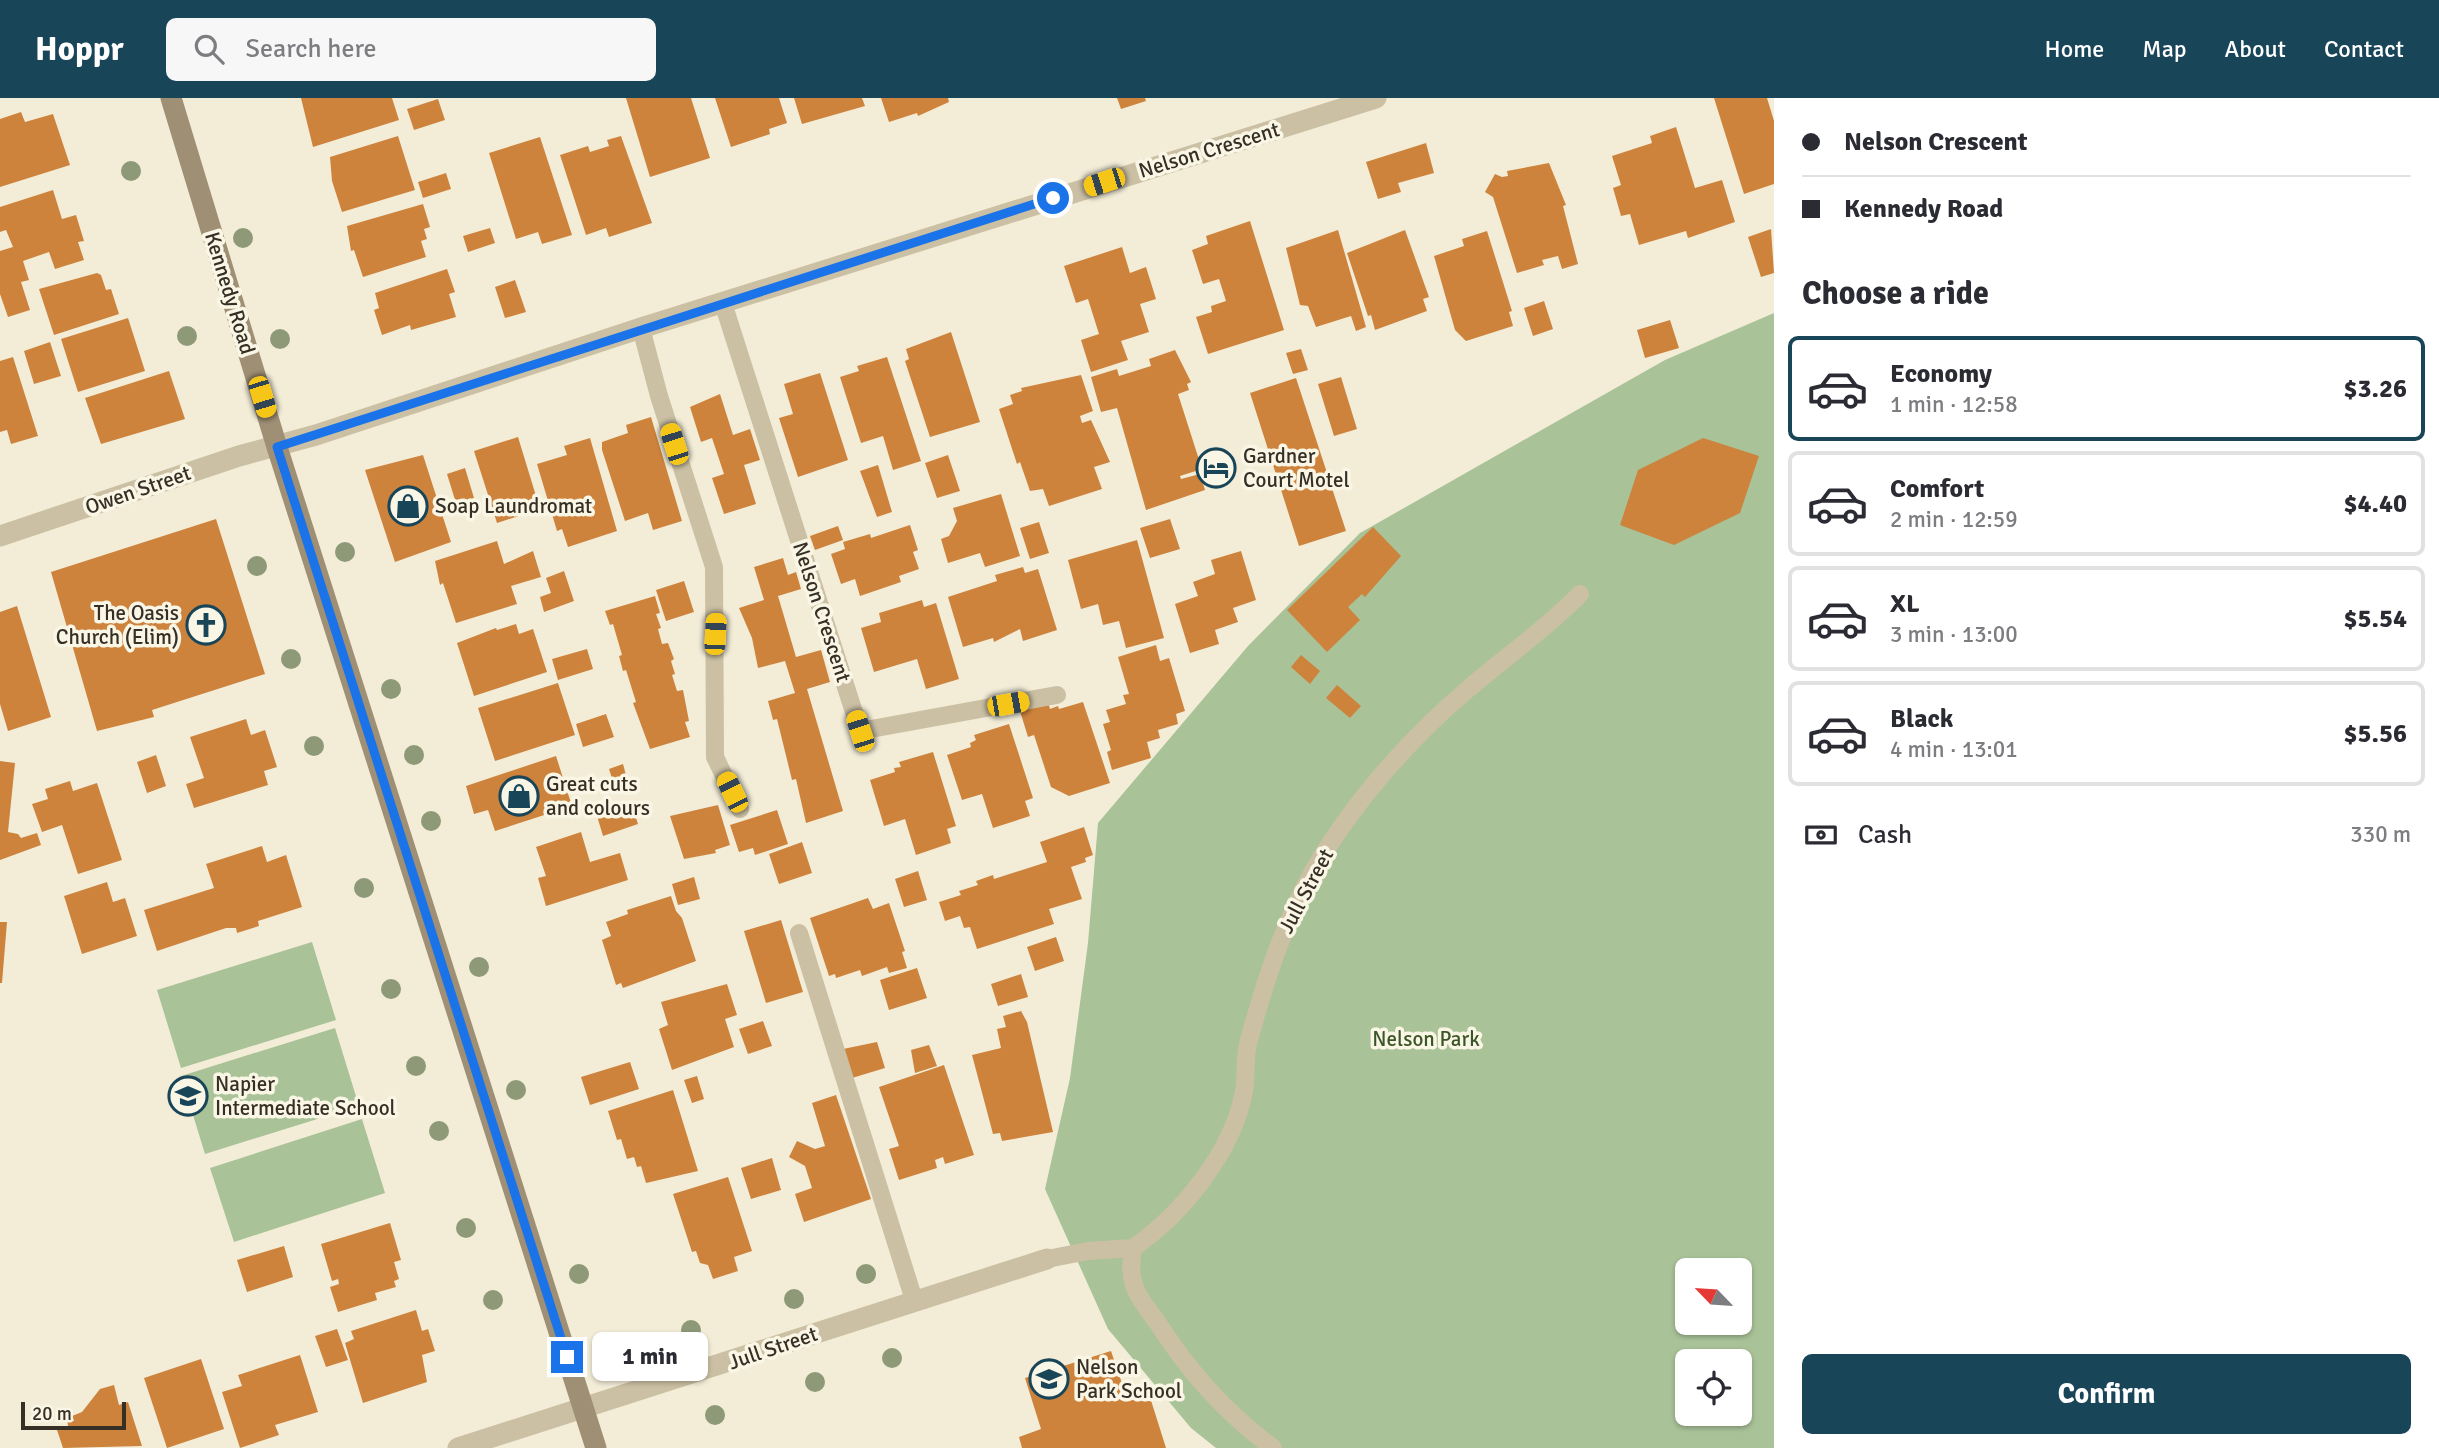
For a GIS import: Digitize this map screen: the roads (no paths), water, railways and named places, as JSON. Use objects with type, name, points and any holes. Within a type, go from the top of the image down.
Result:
[{"type":"main road","name":"Kennedy Road","points":[[171,98],[277,447],[596,1448]]},
{"type":"street","name":"Nelson Crescent","points":[[277,447],[642,328],[1376,98]]},
{"type":"street","name":"Owen Street","points":[[0,536],[239,456],[277,447]]},
{"type":"street","name":"Jull Street","points":[[458,1448],[1047,1259]]},
{"type":"lane","name":"Nelson Crescent","points":[[723,303],[860,731],[1058,695]]},
{"type":"lane","points":[[642,328],[659,396],[714,567],[715,757],[740,809]]},
{"type":"lane","name":"Jull Street","points":[[1133,1248],[1155,1233],[1191,1192],[1210,1167],[1230,1131],[1244,1092],[1247,1048],[1287,922],[1314,870],[1346,821],[1380,778],[1465,691],[1533,639],[1580,594]]},
{"type":"lane","points":[[799,933],[914,1300]]},
{"type":"lane","points":[[1047,1259],[1088,1251],[1133,1248],[1130,1268],[1135,1288],[1179,1356],[1202,1386],[1238,1422],[1273,1448]]},
{"type":"place","name":"Gardner Court Motel","points":[[1216,468]]},
{"type":"place","name":"Soap Laundromat","points":[[408,506]]},
{"type":"place","name":"The Oasis Church (Elim)","points":[[206,625]]},
{"type":"place","name":"Great cuts and colours","points":[[519,796]]},
{"type":"place","name":"Napier Intermediate School","points":[[188,1096]]},
{"type":"place","name":"Nelson Park School","points":[[1049,1379]]},
{"type":"park label","name":"Nelson Park","points":[[1426,1039]]}]
